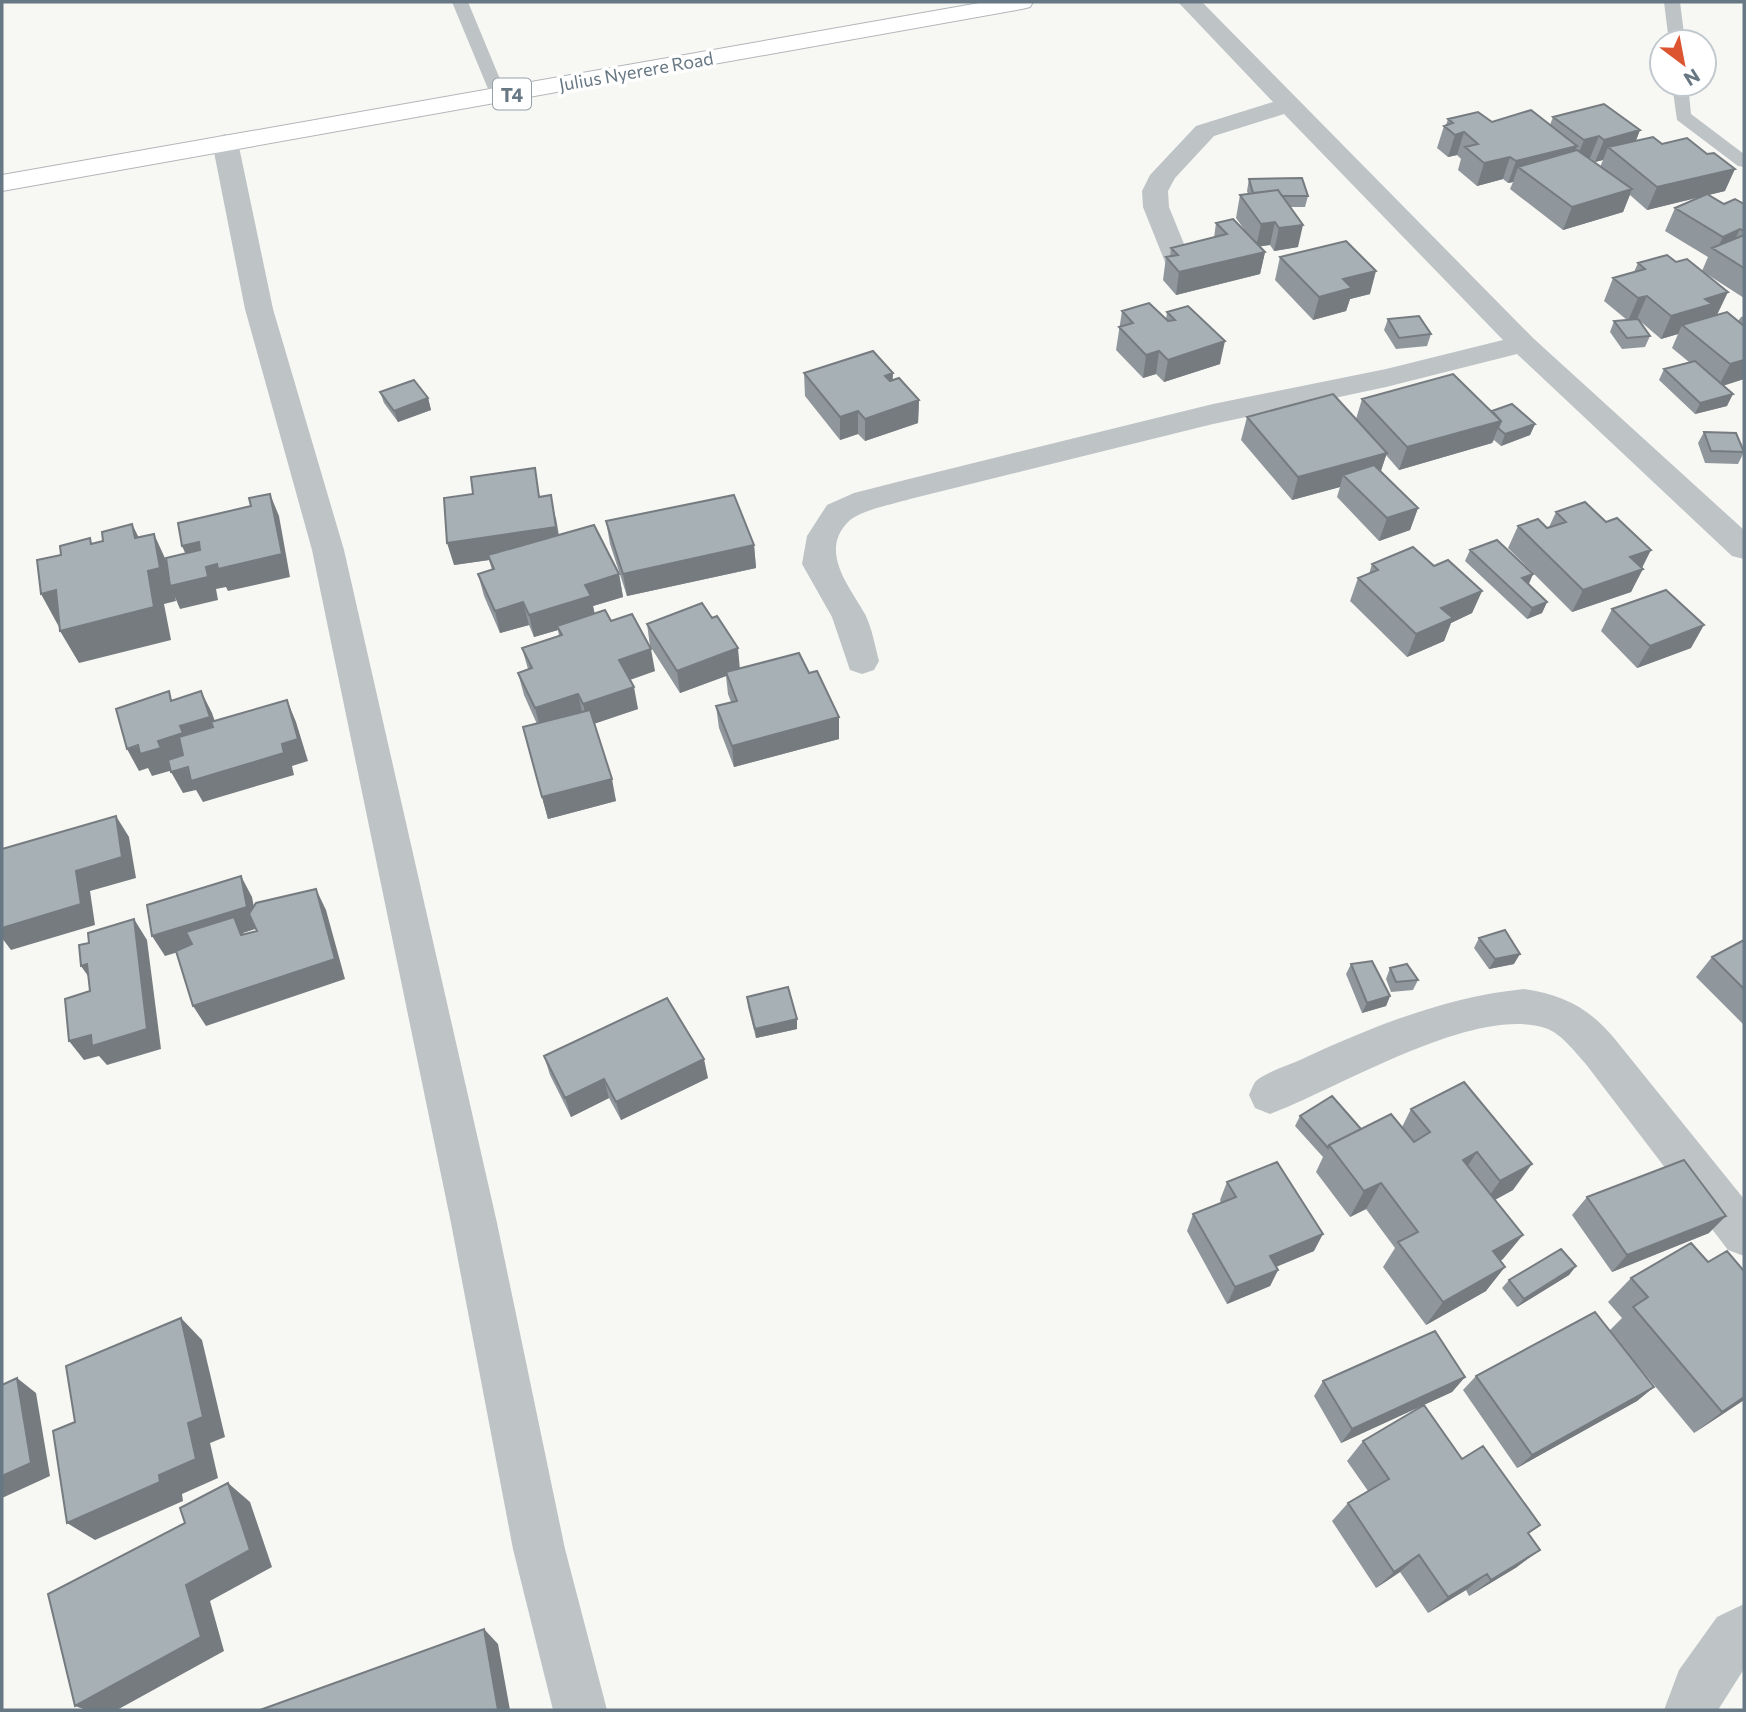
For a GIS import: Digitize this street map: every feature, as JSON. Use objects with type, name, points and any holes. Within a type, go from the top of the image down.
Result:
[{"type":"highway","name":"Julius Nyerere Road","points":[[2,183],[1022,2]]},
{"type":"street","points":[[1189,2],[1523,344],[1744,548]]},
{"type":"street","points":[[1177,261],[1156,207],[1155,191],[1163,175],[1205,131],[1249,115],[1289,105]]},
{"type":"street","points":[[225,142],[259,309],[328,550],[471,1209],[539,1549],[580,1710]]},
{"type":"street","points":[[862,661],[849,617],[819,564],[823,536],[838,513],[865,501],[909,489],[1213,414],[1386,378],[1523,344]]},
{"type":"street","points":[[1270,1095],[1333,1063],[1417,1031],[1500,1006],[1524,1005],[1551,1011],[1573,1022],[1589,1040],[1678,1146],[1744,1235]]},
{"type":"street","points":[[1691,1710],[1698,1689],[1736,1636],[1744,1630]]},
{"type":"lane","points":[[460,2],[499,96]]},
{"type":"lane","points":[[1672,2],[1675,28]]},
{"type":"lane","points":[[1681,98],[1683,117],[1744,162]]},
{"type":"building","points":[[1604,104],[1640,130],[1604,140],[1599,136],[1584,140],[1553,117]]},
{"type":"building","points":[[1531,110],[1577,146],[1516,161],[1510,157],[1484,163],[1465,147],[1478,144],[1464,132],[1455,135],[1444,126],[1453,123],[1448,119],[1478,112],[1492,122]]},
{"type":"building","points":[[1653,137],[1662,144],[1687,138],[1707,154],[1714,153],[1735,169],[1657,187],[1608,147]]},
{"type":"building","points":[[1577,150],[1632,189],[1572,207],[1518,167]]},
{"type":"building","points":[[1302,178],[1308,196],[1282,196],[1278,190],[1253,193],[1249,179]]},
{"type":"building","points":[[1278,190],[1303,225],[1279,228],[1275,222],[1261,224],[1240,195]]},
{"type":"building","points":[[1707,194],[1724,204],[1735,199],[1744,204],[1744,231],[1740,229],[1723,237],[1675,208]]},
{"type":"building","points":[[1233,219],[1265,252],[1179,272],[1166,257],[1178,255],[1171,248],[1227,234],[1216,223]]},
{"type":"building","points":[[1744,235],[1744,268],[1712,248]]},
{"type":"building","points":[[1346,241],[1376,271],[1343,279],[1352,288],[1319,297],[1280,257]]},
{"type":"building","points":[[1667,255],[1676,262],[1687,259],[1728,292],[1705,299],[1712,304],[1671,316],[1647,296],[1638,298],[1613,278],[1645,269],[1638,263]]},
{"type":"building","points":[[1149,303],[1168,321],[1175,320],[1167,312],[1188,306],[1225,341],[1168,360],[1159,351],[1146,355],[1119,327],[1133,323],[1122,311]]},
{"type":"building","points":[[1727,312],[1744,326],[1744,360],[1730,364],[1682,325]]},
{"type":"building","points":[[1419,316],[1431,334],[1399,338],[1388,319]]},
{"type":"building","points":[[1638,319],[1650,336],[1627,338],[1614,321]]},
{"type":"building","points":[[873,351],[893,373],[885,376],[890,381],[899,378],[919,400],[865,419],[858,411],[840,417],[804,373]]},
{"type":"building","points":[[1695,361],[1733,394],[1700,403],[1664,369]]},
{"type":"building","points":[[1453,374],[1501,421],[1407,447],[1362,399]]},
{"type":"building","points":[[414,380],[428,398],[394,411],[380,392]]},
{"type":"building","points":[[1333,394],[1387,453],[1298,477],[1247,417]]},
{"type":"building","points":[[1512,404],[1535,424],[1505,434],[1498,428],[1501,421],[1492,411]]},
{"type":"building","points":[[1704,432],[1736,433],[1744,452],[1711,451]]},
{"type":"building","points":[[1374,465],[1418,508],[1387,518],[1343,475]]},
{"type":"building","points":[[535,468],[539,497],[551,495],[556,527],[447,543],[444,498],[473,494],[471,477]]},
{"type":"building","points":[[270,494],[282,554],[218,569],[217,564],[206,567],[208,577],[170,586],[166,558],[200,550],[199,542],[182,546],[178,523],[251,506],[249,498]]},
{"type":"building","points":[[734,495],[754,545],[623,574],[606,521]]},
{"type":"building","points":[[1585,502],[1606,522],[1617,518],[1651,550],[1630,557],[1643,569],[1583,590],[1518,526],[1538,519],[1547,528],[1566,522],[1556,512]]},
{"type":"building","points":[[132,524],[135,538],[154,534],[160,568],[148,571],[154,607],[60,631],[56,590],[41,594],[37,560],[61,555],[60,546],[90,538],[91,544],[103,541],[102,532]]},
{"type":"building","points":[[594,525],[619,574],[585,585],[591,596],[529,615],[523,602],[495,611],[478,574],[494,569],[488,555]]},
{"type":"building","points":[[1497,540],[1533,574],[1522,578],[1547,602],[1532,608],[1470,550]]},
{"type":"building","points":[[1413,547],[1434,566],[1448,560],[1482,591],[1441,608],[1453,618],[1416,634],[1358,578],[1378,570],[1372,564]]},
{"type":"building","points":[[1666,590],[1704,625],[1650,646],[1612,609]]},
{"type":"building","points":[[702,603],[712,618],[717,616],[738,648],[677,671],[647,624]]},
{"type":"building","points":[[605,610],[611,621],[632,614],[651,649],[619,660],[634,687],[583,704],[578,694],[535,708],[518,673],[532,668],[522,648],[562,635],[557,626]]},
{"type":"building","points":[[799,653],[809,673],[817,671],[839,717],[732,746],[716,706],[737,701],[726,672]]},
{"type":"building","points":[[169,691],[171,701],[201,691],[210,717],[180,726],[183,733],[158,741],[161,748],[140,754],[138,745],[127,749],[116,709]]},
{"type":"building","points":[[287,700],[298,739],[282,744],[284,753],[191,781],[188,767],[171,772],[168,760],[183,755],[179,737],[213,727],[211,722]]},
{"type":"building","points":[[590,710],[612,779],[542,797],[523,727]]},
{"type":"building","points":[[116,816],[122,857],[76,871],[81,904],[2,928],[2,849]]},
{"type":"building","points":[[241,876],[247,907],[152,936],[147,905]]},
{"type":"building","points":[[316,889],[335,959],[193,1006],[176,951],[192,944],[186,932],[234,917],[241,935],[257,931],[249,914],[256,903]]},
{"type":"building","points":[[134,919],[147,1029],[92,1046],[91,1035],[69,1041],[65,999],[90,991],[87,964],[81,966],[79,945],[89,943],[88,933]]},
{"type":"building","points":[[1505,930],[1520,954],[1495,959],[1479,938]]},
{"type":"building","points":[[1744,940],[1744,989],[1712,957]]},
{"type":"building","points":[[1372,961],[1390,996],[1367,1003],[1351,964]]},
{"type":"building","points":[[1407,964],[1418,980],[1396,982],[1390,968]]},
{"type":"building","points":[[788,987],[797,1019],[755,1029],[747,997]]},
{"type":"building","points":[[667,998],[704,1059],[616,1102],[604,1079],[565,1098],[544,1056]]},
{"type":"building","points":[[1464,1082],[1532,1164],[1500,1181],[1477,1152],[1463,1160],[1523,1235],[1493,1251],[1505,1267],[1443,1302],[1398,1242],[1418,1232],[1381,1183],[1364,1191],[1329,1145],[1391,1114],[1414,1142],[1430,1132],[1411,1109]]},
{"type":"building","points":[[1332,1096],[1361,1129],[1329,1145],[1328,1148],[1300,1116]]},
{"type":"building","points":[[1684,1160],[1726,1216],[1627,1255],[1587,1197]]},
{"type":"building","points":[[1277,1162],[1323,1234],[1270,1256],[1278,1270],[1235,1287],[1193,1214],[1236,1197],[1227,1182]]},
{"type":"building","points":[[1691,1243],[1708,1262],[1727,1251],[1744,1271],[1744,1397],[1722,1412],[1633,1307],[1648,1297],[1631,1278]]},
{"type":"building","points":[[1561,1249],[1576,1266],[1524,1299],[1509,1280]]},
{"type":"building","points":[[1595,1312],[1654,1387],[1532,1455],[1476,1376]]},
{"type":"building","points":[[181,1318],[203,1417],[188,1423],[196,1459],[159,1475],[160,1482],[67,1523],[53,1431],[75,1422],[66,1366]]},
{"type":"building","points":[[1435,1331],[1465,1377],[1352,1429],[1323,1381]]},
{"type":"building","points":[[17,1378],[31,1463],[2,1476],[2,1385]]},
{"type":"building","points":[[1424,1405],[1462,1459],[1483,1446],[1540,1525],[1528,1533],[1540,1550],[1491,1580],[1487,1574],[1448,1597],[1419,1555],[1394,1572],[1348,1503],[1389,1479],[1363,1441]]},
{"type":"building","points":[[228,1483],[250,1550],[186,1585],[201,1637],[75,1706],[48,1594],[185,1523],[180,1508]]},
{"type":"building","points":[[484,1629],[498,1710],[260,1710]]}]
